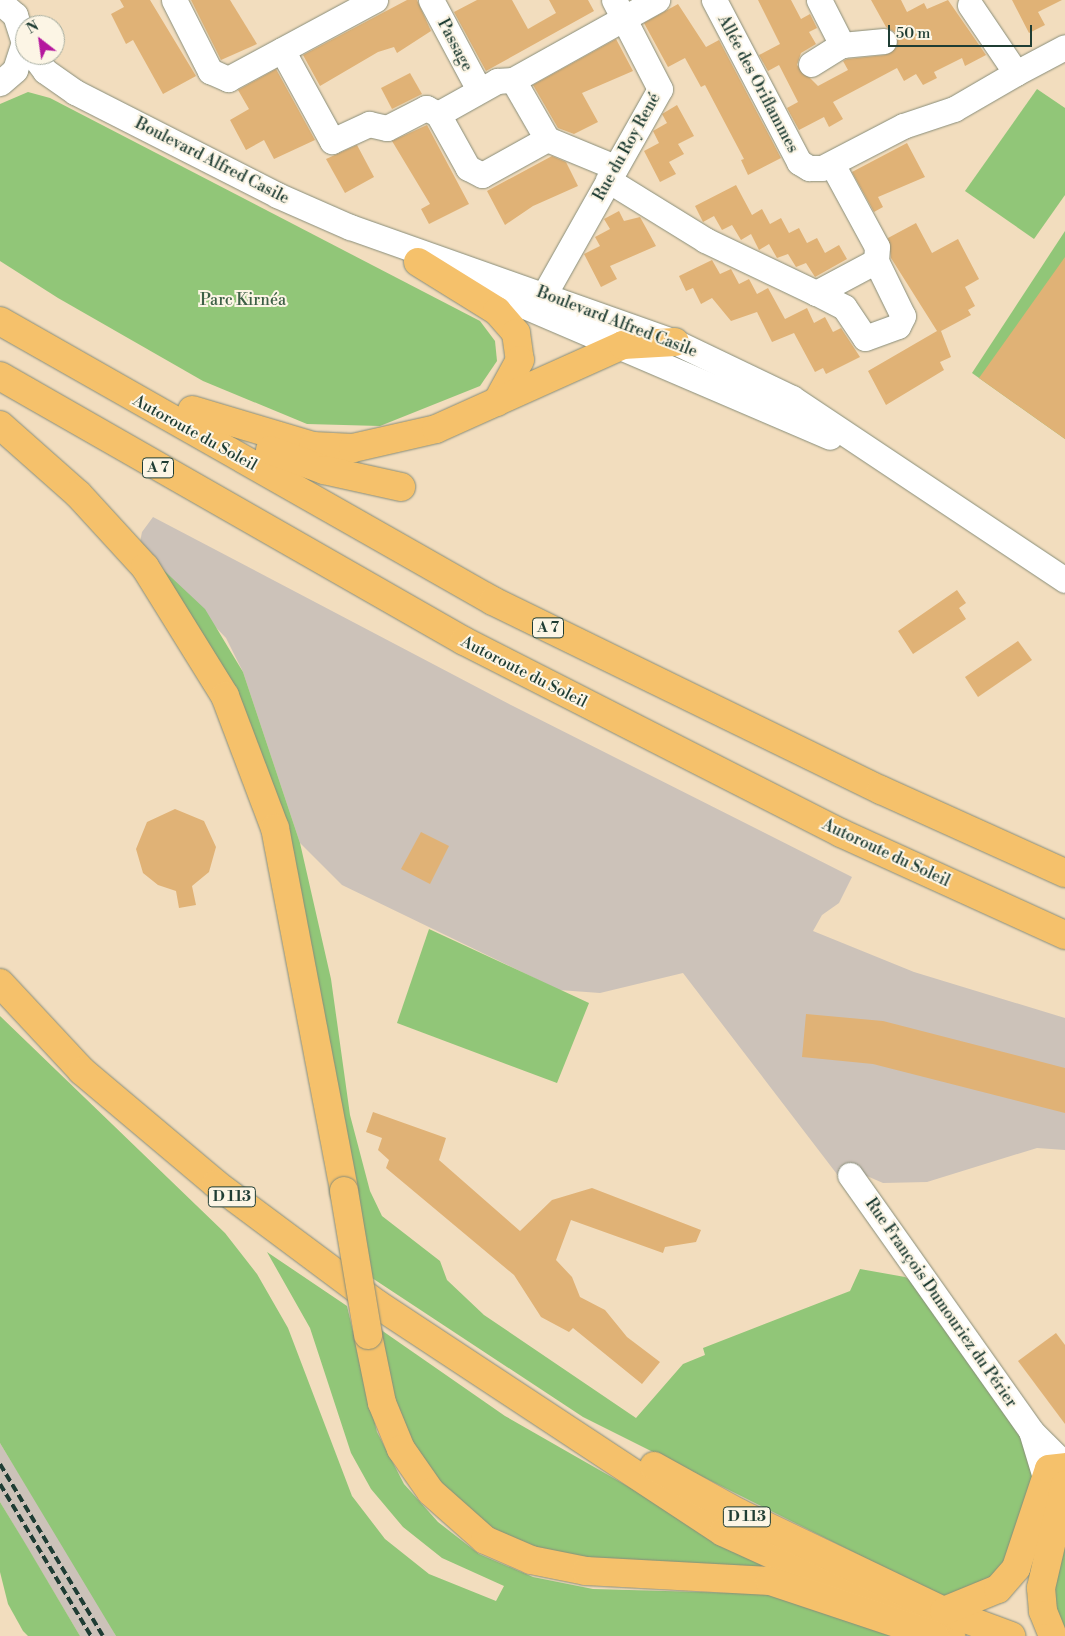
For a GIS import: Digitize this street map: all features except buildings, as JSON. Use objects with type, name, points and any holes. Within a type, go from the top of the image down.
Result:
[{"type":"main road","points":[[418,262],[497,311],[516,333],[520,360],[497,402]]},
{"type":"main road","name":"Autoroute du Soleil","points":[[0,321],[48,350],[493,601],[881,790],[1065,873]]},
{"type":"main road","points":[[192,410],[313,446],[353,448],[400,440],[497,402],[623,345],[675,342]]},
{"type":"main road","points":[[48,350],[192,410],[285,457],[400,487]]},
{"type":"main road","name":"Autoroute du Soleil","points":[[0,376],[464,641],[840,833],[1065,935]]},
{"type":"main road","points":[[0,425],[78,494],[140,561],[225,696],[262,787],[279,848],[382,1403],[401,1449],[431,1492],[485,1540],[531,1560],[567,1569],[770,1581],[934,1636]]},
{"type":"main road","name":"D 113","points":[[0,983],[82,1071],[216,1184],[376,1304],[492,1377],[723,1532],[948,1623],[1011,1636]]},
{"type":"main road","points":[[948,1623],[998,1588],[1016,1568],[1062,1477]]},
{"type":"main road","points":[[1053,1636],[1043,1611],[1041,1588],[1062,1477]]},
{"type":"street","points":[[26,0],[26,15]]},
{"type":"street","points":[[174,0],[210,71],[219,77],[228,79],[375,0]]},
{"type":"street","name":"Passage","points":[[431,0],[479,90]]},
{"type":"street","points":[[438,114],[479,90],[513,80],[619,9],[657,0]]},
{"type":"street","name":"Allée des Oriflammes","points":[[714,0],[799,162],[809,168],[832,164],[903,126],[954,109],[1065,47]]},
{"type":"street","points":[[818,0],[842,45]]},
{"type":"street","name":"Boulevard Alfred Casile","points":[[0,2],[15,25]]},
{"type":"street","points":[[970,5],[1016,74]]},
{"type":"street","name":"Rue du Roy René","points":[[546,293],[660,89],[619,9]]},
{"type":"street","points":[[811,64],[842,45],[884,41]]},
{"type":"street","points":[[282,50],[332,141],[369,124],[387,128],[426,108],[438,114],[468,168],[482,175],[547,139]]},
{"type":"street","points":[[2,82],[15,70],[17,65]]},
{"type":"street","name":"Boulevard Alfred Casile","points":[[41,65],[45,71],[75,92],[418,262],[623,345],[867,450]]},
{"type":"street","points":[[513,80],[547,139],[611,174],[705,240],[844,307],[865,338],[891,330],[903,316],[876,261],[877,247],[832,164]]},
{"type":"street","name":"Boulevard Alfred Casile","points":[[2,82],[75,92]]},
{"type":"street","name":"Boulevard Alfred Casile","points":[[350,227],[546,293],[675,342],[792,398],[867,450],[1065,580]]},
{"type":"street","points":[[816,292],[876,261]]},
{"type":"street","name":"Rue François Dumouriez du Périer","points":[[850,1175],[1032,1431],[1062,1477]]},
{"type":"shaded area","points":[[153,517],[511,705],[852,877],[839,903],[822,915],[813,931],[914,972],[1065,1018],[1065,1150],[1037,1148],[927,1182],[883,1183],[860,1173],[846,1186],[683,973],[600,993],[559,990],[342,885],[300,843],[243,672],[226,638],[139,547],[142,532]]},
{"type":"shaded area","points":[[0,1443],[93,1594],[116,1636],[80,1636],[0,1502]]},
{"type":"green space","points":[[1037,89],[1065,108],[1065,195],[1034,239],[965,191]]},
{"type":"green space","name":"Parc Kirnéa","points":[[28,92],[50,98],[480,321],[495,341],[497,361],[480,386],[380,426],[307,424],[203,381],[58,298],[0,261],[0,104]]},
{"type":"green space","points":[[1065,231],[1065,439],[972,373]]},
{"type":"green space","points":[[139,547],[205,609],[243,672],[300,843],[331,979],[350,1115],[370,1191],[382,1216],[440,1261],[447,1280],[484,1315],[636,1418],[683,1364],[705,1355],[703,1348],[850,1291],[860,1269],[905,1277],[914,1282],[1019,1429],[1036,1467],[1005,1573],[943,1597],[583,1417],[366,1274],[278,814]]},
{"type":"green space","points":[[429,929],[589,1003],[557,1083],[397,1023]]},
{"type":"green space","points":[[0,1016],[225,1233],[257,1274],[288,1328],[352,1496],[385,1539],[429,1574],[496,1601],[504,1586],[442,1558],[403,1527],[371,1489],[351,1453],[310,1328],[267,1252],[347,1306],[377,1432],[404,1484],[438,1522],[479,1554],[533,1577],[593,1589],[770,1594],[900,1636],[116,1636],[0,1443]]},
{"type":"green space","points":[[374,1325],[505,1416],[762,1563],[759,1572],[654,1568],[511,1546],[450,1503],[396,1424]]},
{"type":"green space","points":[[0,1502],[80,1636],[28,1636],[23,1631],[8,1604],[0,1572]]},
{"type":"green space","points":[[1065,1516],[1065,1636],[1048,1610]]},
{"type":"railway","points":[[0,1464],[103,1636]]},
{"type":"railway","points":[[0,1484],[91,1636]]}]
